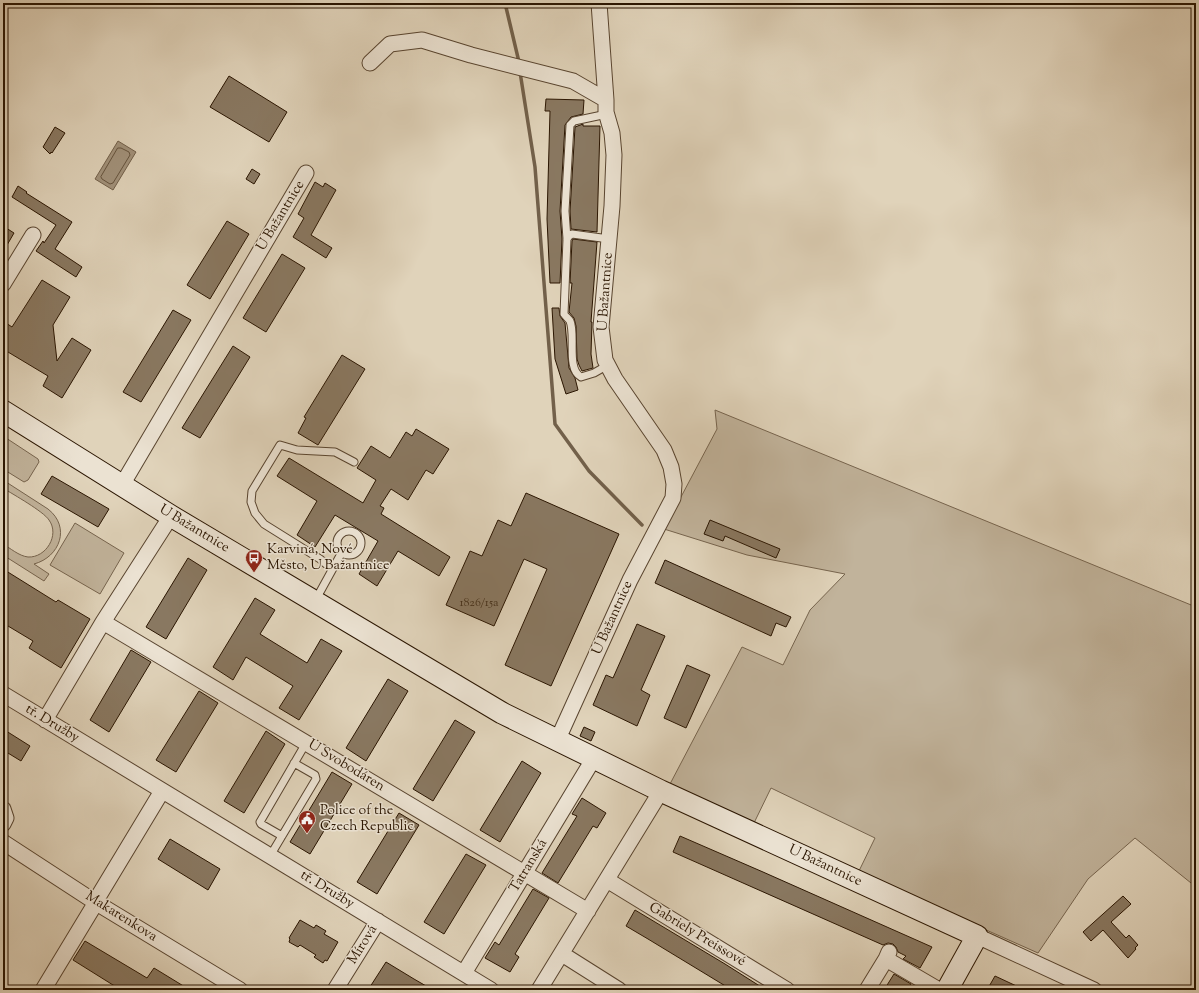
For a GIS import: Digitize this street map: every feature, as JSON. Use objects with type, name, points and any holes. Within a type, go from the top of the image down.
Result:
[{"type":"street","name":"U Bažantnice","points":[[557,741],[630,580],[673,498],[674,484],[671,467],[664,450],[615,379],[605,360],[601,326],[612,206],[614,155],[612,133],[606,107],[599,3]]},
{"type":"street","points":[[370,63],[390,44],[422,40],[574,81],[606,107]]},
{"type":"street","name":"U Bažantnice","points":[[122,485],[306,173]]},
{"type":"street","points":[[3,284],[33,236]]},
{"type":"street","name":"U Bažantnice","points":[[3,411],[171,516],[502,713],[661,791],[1094,990]]},
{"type":"street","points":[[45,720],[103,622],[171,516]]},
{"type":"street","name":"U Svobodáren","points":[[103,622],[588,911]]},
{"type":"street","name":"tř. Družby","points":[[3,694],[378,920],[491,990]]},
{"type":"street","name":"Tatranská","points":[[464,973],[594,758]]},
{"type":"street","points":[[43,990],[162,791]]},
{"type":"street","points":[[539,990],[661,791]]},
{"type":"street","points":[[3,809],[6,818],[3,824]]},
{"type":"street","name":"Makarenkova","points":[[3,842],[95,902],[240,990]]},
{"type":"street","name":"Gabriely Preissové","points":[[607,880],[787,990]]},
{"type":"street","name":"Mírová","points":[[335,990],[378,920]]},
{"type":"street","points":[[947,990],[978,936]]},
{"type":"street","points":[[562,954],[619,990]]},
{"type":"street","points":[[867,990],[888,956],[939,990]]},
{"type":"lane","points":[[606,107],[574,121],[570,125],[565,211],[567,239],[564,314],[570,322],[573,365],[577,375],[580,377],[594,373],[608,365]]},
{"type":"lane","points":[[567,239],[572,234],[609,239]]},
{"type":"lane","points":[[332,569],[320,559],[264,524],[254,513],[251,502],[252,491],[280,445],[297,450],[335,452],[354,462]]},
{"type":"lane","points":[[315,601],[342,552]]},
{"type":"lane","points":[[282,836],[260,822],[306,743]]},
{"type":"lane","points":[[270,856],[316,779],[315,775],[294,763]]},
{"type":"shaded area","points":[[715,410],[1196,607],[1196,887],[1135,838],[1088,879],[1038,953],[858,873],[875,838],[771,788],[754,823],[670,784],[742,647],[783,665],[810,610],[845,574],[747,555],[664,529],[717,429]]},
{"type":"shaded area","points":[[3,436],[38,459],[39,462],[28,480],[24,482],[3,469]]},
{"type":"shaded area","points":[[3,480],[48,509],[55,516],[59,524],[61,532],[56,548],[50,555],[34,564],[49,574],[44,581],[3,555],[3,544],[18,554],[28,557],[40,554],[45,550],[52,539],[53,532],[52,526],[46,516],[3,488]]},
{"type":"shaded area","points":[[75,523],[124,553],[100,594],[50,565]]},
{"type":"water","points":[[118,141],[136,152],[113,190],[95,179]]},
{"type":"building","points":[[229,76],[287,112],[269,142],[210,107]]},
{"type":"building","points":[[546,99],[584,100],[583,114],[571,117],[565,125],[560,211],[562,239],[560,283],[550,283],[547,219],[550,111],[545,111]]},
{"type":"building","points":[[583,124],[583,126],[600,126],[597,232],[571,229],[570,211],[575,127]]},
{"type":"building","points":[[55,127],[65,133],[50,154],[43,147]]},
{"type":"building","points":[[252,169],[260,174],[254,184],[246,179]]},
{"type":"building","points":[[315,182],[323,187],[325,183],[336,190],[311,235],[332,248],[326,258],[293,237],[304,218],[298,214]]},
{"type":"building","points":[[18,186],[27,192],[26,193],[72,222],[55,249],[82,267],[76,277],[36,251],[43,241],[44,243],[56,225],[12,197]]},
{"type":"building","points":[[227,221],[249,234],[210,299],[187,285]]},
{"type":"building","points":[[3,226],[14,233],[3,252]]},
{"type":"building","points":[[573,239],[597,242],[591,322],[591,354],[593,368],[582,371],[577,359],[576,326],[574,318],[569,312],[572,283],[570,283]]},
{"type":"building","points":[[282,254],[305,268],[266,332],[243,318]]},
{"type":"building","points":[[42,280],[70,297],[53,325],[57,361],[72,338],[91,350],[62,398],[43,386],[48,376],[3,349],[3,321],[12,327]]},
{"type":"building","points":[[552,308],[559,308],[560,316],[565,323],[569,368],[575,378],[578,390],[566,394],[555,359]]},
{"type":"building","points":[[173,310],[191,320],[141,402],[123,392]]},
{"type":"building","points":[[233,346],[250,357],[200,438],[182,428]]},
{"type":"building","points":[[342,355],[365,369],[318,445],[298,433],[306,418],[304,417]]},
{"type":"building","points":[[416,429],[449,449],[433,474],[426,470],[408,500],[391,489],[380,506],[384,508],[381,514],[450,557],[439,576],[398,551],[377,586],[359,574],[378,541],[335,515],[315,547],[297,535],[317,501],[277,476],[289,458],[363,503],[376,480],[357,468],[371,446],[390,458],[406,432],[412,436]]},
{"type":"building","points":[[52,476],[109,509],[98,527],[41,494]]},
{"type":"building","points":[[526,493],[619,534],[551,686],[505,665],[547,569],[524,559],[494,626],[446,605],[470,551],[482,556],[498,520],[511,526]]},
{"type":"building","points":[[710,520],[780,549],[776,558],[725,536],[723,541],[704,534]]},
{"type":"building","points":[[188,558],[207,570],[166,639],[146,627]]},
{"type":"building","points":[[665,560],[791,617],[786,627],[776,623],[771,636],[655,583]]},
{"type":"building","points":[[3,569],[56,602],[58,600],[90,619],[61,668],[29,648],[33,641],[3,623]]},
{"type":"building","points":[[255,598],[275,610],[260,634],[307,663],[321,639],[342,651],[299,720],[279,708],[293,686],[246,657],[233,680],[213,667]]},
{"type":"building","points":[[637,624],[665,636],[641,690],[650,695],[637,726],[593,705],[606,675],[613,678]]},
{"type":"building","points":[[131,650],[151,662],[109,732],[90,720]]},
{"type":"building","points":[[687,665],[710,675],[686,728],[664,718]]},
{"type":"building","points":[[388,679],[408,691],[366,761],[346,748]]},
{"type":"building","points":[[199,691],[218,703],[176,772],[156,760]]},
{"type":"building","points":[[455,720],[475,732],[433,801],[413,789]]},
{"type":"building","points":[[584,727],[595,732],[591,741],[580,736]]},
{"type":"building","points":[[3,729],[30,746],[21,761],[3,750]]},
{"type":"building","points":[[266,731],[285,744],[244,813],[224,801]]},
{"type":"building","points":[[522,761],[541,773],[500,842],[480,830]]},
{"type":"building","points":[[332,772],[352,784],[310,854],[290,842]]},
{"type":"building","points":[[582,798],[606,813],[597,828],[593,826],[558,883],[542,873],[577,816],[572,814]]},
{"type":"building","points":[[399,813],[419,825],[377,894],[357,882]]},
{"type":"building","points":[[680,836],[932,947],[920,968],[903,959],[906,956],[898,952],[893,944],[888,943],[883,945],[673,852]]},
{"type":"building","points":[[170,839],[220,869],[208,890],[158,859]]},
{"type":"building","points":[[466,854],[486,865],[444,934],[424,922]]},
{"type":"building","points":[[533,889],[549,898],[515,954],[519,957],[510,972],[485,958],[495,942],[499,945]]},
{"type":"building","points":[[1123,896],[1131,904],[1111,922],[1126,938],[1129,935],[1138,945],[1128,958],[1103,930],[1091,941],[1083,932]]},
{"type":"building","points":[[635,910],[766,990],[732,990],[626,926]]},
{"type":"building","points":[[300,920],[314,928],[316,925],[326,931],[324,934],[338,942],[327,961],[325,960],[323,963],[314,957],[316,955],[300,945],[298,947],[289,942],[289,938]]},
{"type":"building","points":[[85,941],[147,978],[154,968],[190,990],[121,990],[73,960]]},
{"type":"building","points":[[386,962],[414,979],[433,990],[368,990]]},
{"type":"building","points":[[894,974],[911,984],[907,990],[884,990]]},
{"type":"building","points":[[995,976],[1025,990],[987,990]]},
{"type":"waterway","points":[[505,3],[519,62]]},
{"type":"waterway","points":[[520,72],[535,167],[555,424],[589,471],[642,525]]},
{"type":"place","name":"Karviná, Nové Město, U Bažantnice","points":[[254,573]]},
{"type":"place","name":"Police of the Czech Republic","points":[[307,834]]}]
